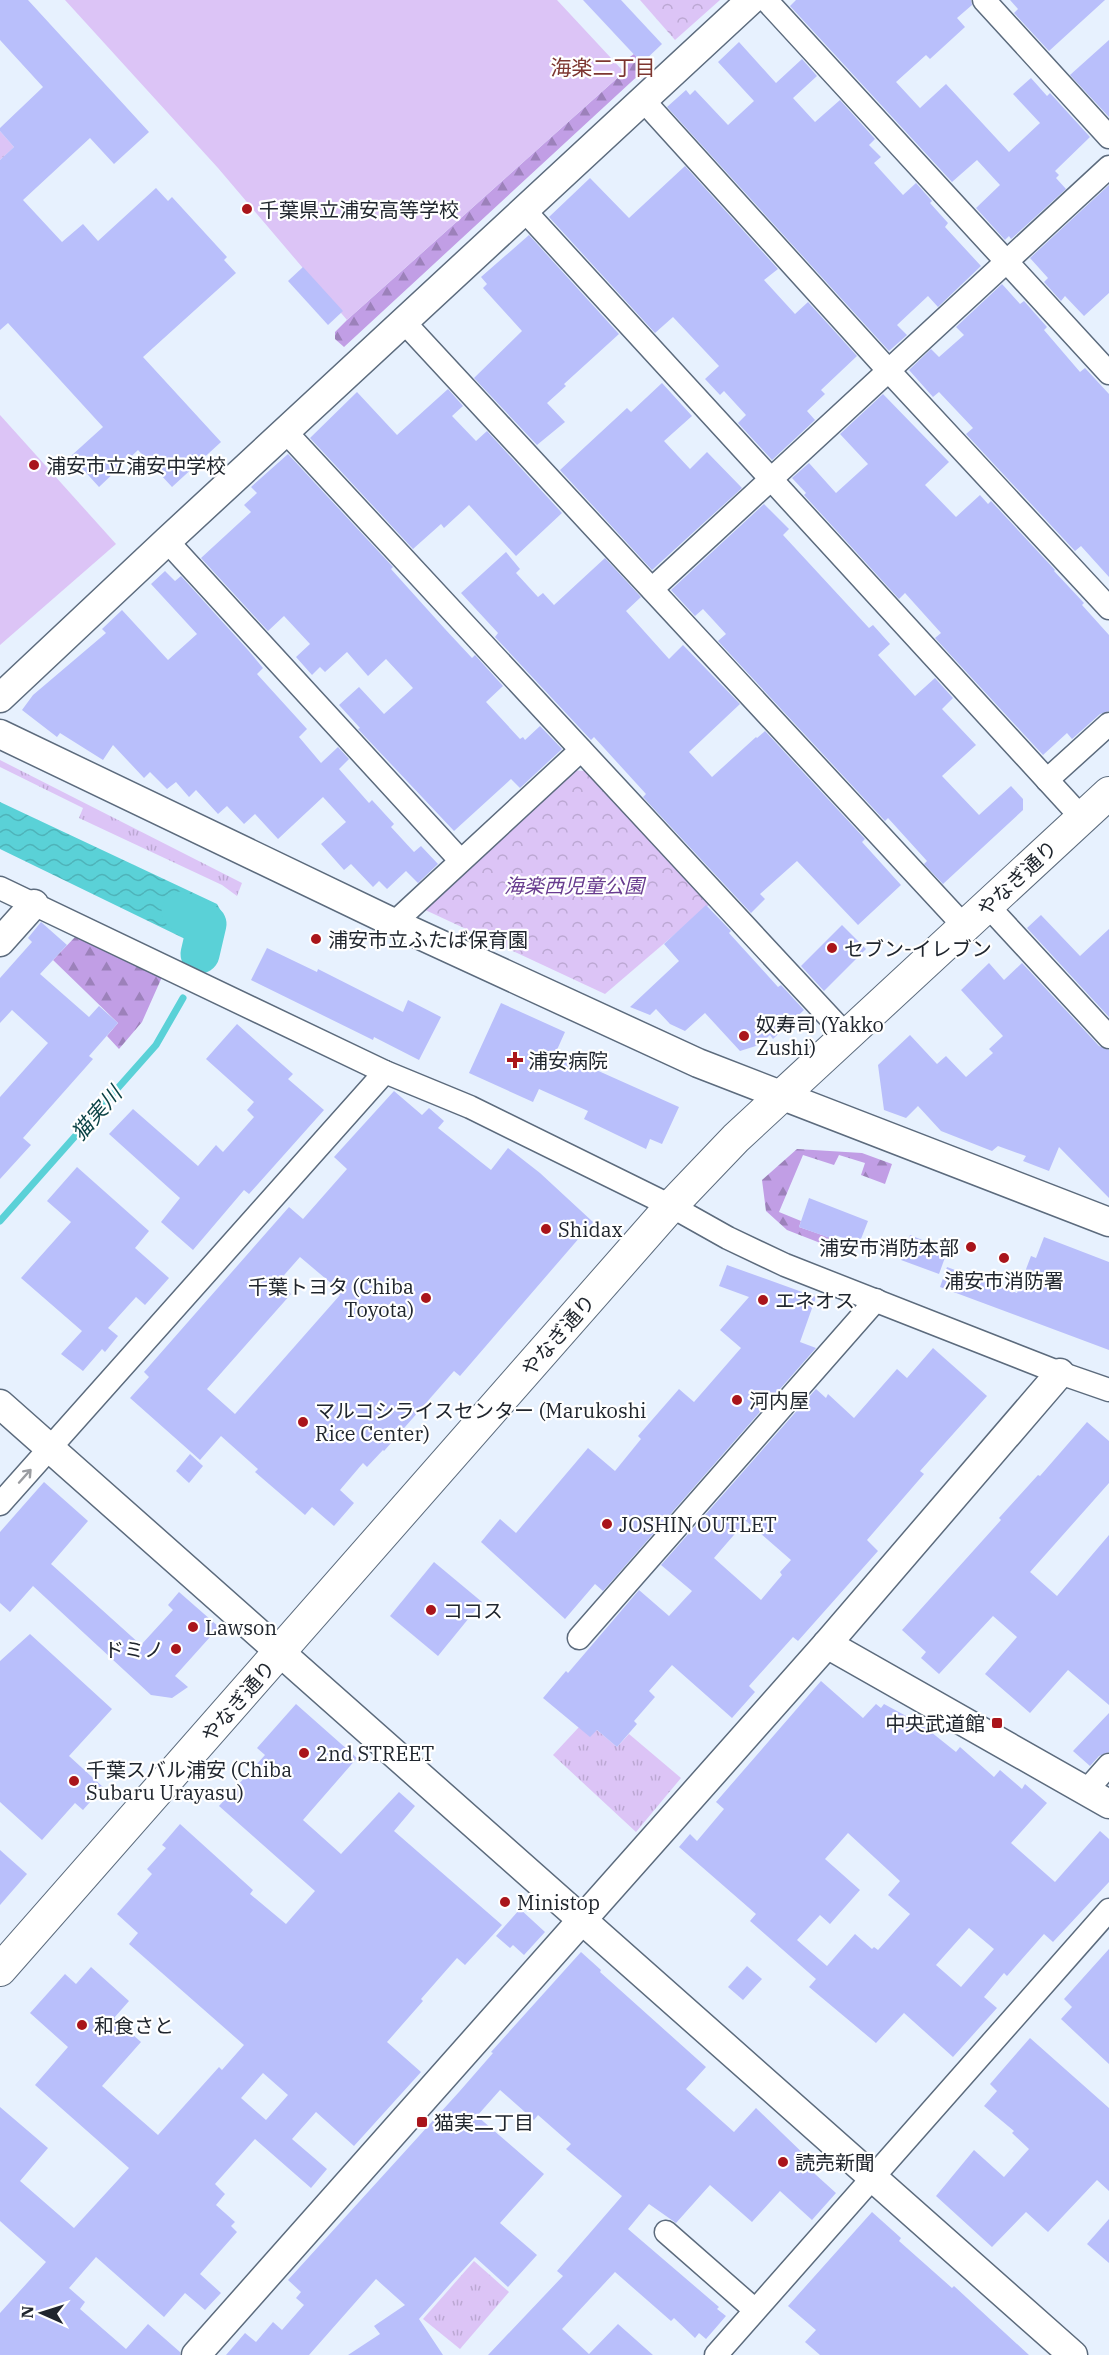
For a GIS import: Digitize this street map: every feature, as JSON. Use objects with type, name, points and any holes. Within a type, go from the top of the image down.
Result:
[{"type":"main road","name":"やなぎ通り","points":[[0,1970],[671,1206],[736,1138],[987,905],[1101,803]]},
{"type":"street","points":[[0,698],[285,430],[751,0]]},
{"type":"street","points":[[766,0],[1109,373]]},
{"type":"street","points":[[984,0],[1109,137]]},
{"type":"street","points":[[642,100],[1109,608]]},
{"type":"street","points":[[652,589],[1109,166]]},
{"type":"street","points":[[524,210],[1047,780],[1101,803]]},
{"type":"street","points":[[404,322],[964,927]]},
{"type":"street","points":[[285,430],[846,1035]]},
{"type":"street","points":[[167,541],[460,860]]},
{"type":"street","points":[[1047,780],[1109,724]]},
{"type":"street","points":[[0,734],[394,923],[698,1063],[1109,1222]]},
{"type":"street","points":[[394,923],[581,750]]},
{"type":"street","points":[[0,888],[385,1072],[470,1107],[785,1265],[1109,1390]]},
{"type":"street","points":[[0,942],[34,904]]},
{"type":"street","points":[[987,905],[1109,1037]]},
{"type":"street","points":[[0,1504],[385,1072]]},
{"type":"street","points":[[579,1638],[876,1300]]},
{"type":"street","points":[[196,2355],[827,1644],[1060,1373]]},
{"type":"street","points":[[0,1404],[1073,2355]]},
{"type":"street","points":[[827,1644],[1097,1797],[1109,1765]]},
{"type":"street","points":[[716,2355],[1109,1910]]},
{"type":"street","points":[[666,2232],[755,2310]]},
{"type":"green space","points":[[65,0],[557,0],[624,72],[347,320],[218,168]]},
{"type":"green space","points":[[640,0],[720,0],[675,40]]},
{"type":"green space","points":[[634,54],[642,63],[643,71],[344,347],[335,339],[335,332],[347,320],[624,72],[628,68],[627,59]]},
{"type":"green space","points":[[0,131],[14,147],[0,160]]},
{"type":"green space","name":"浦安市立浦安中学校","points":[[0,415],[116,544],[0,645]]},
{"type":"green space","points":[[0,760],[242,883],[237,896],[222,885],[79,818],[83,808],[0,767]]},
{"type":"green space","name":"海楽西児童公園","points":[[571,770],[585,771],[709,905],[605,994],[421,908]]},
{"type":"green space","points":[[76,936],[162,977],[142,1022],[119,1049],[107,1036],[118,1023],[53,960]]},
{"type":"green space","points":[[797,1149],[862,1153],[892,1164],[885,1184],[861,1175],[865,1163],[839,1155],[834,1165],[803,1155],[779,1212],[801,1221],[799,1227],[831,1238],[828,1246],[787,1230],[766,1211],[762,1180]]},
{"type":"green space","points":[[579,1727],[597,1730],[617,1747],[629,1734],[681,1778],[636,1832],[553,1755]]},
{"type":"green space","points":[[474,2261],[509,2292],[460,2349],[423,2319]]},
{"type":"water","points":[[0,802],[217,904],[224,918],[225,929],[216,954],[0,849]]},
{"type":"building","points":[[0,0],[28,0],[149,132],[114,164],[90,138],[23,200],[62,242],[83,224],[98,241],[156,188],[168,201],[172,197],[227,257],[224,260],[236,273],[143,357],[221,442],[172,487],[138,450],[99,487],[71,456],[103,427],[8,323],[0,330],[0,160],[14,147],[0,128],[43,87],[0,40]]},
{"type":"building","points":[[583,0],[621,0],[662,44],[642,63]]},
{"type":"building","points":[[796,0],[971,0],[972,5],[957,18],[965,27],[930,59],[926,55],[896,82],[920,108],[946,84],[1009,152],[1040,123],[1013,94],[1031,78],[1047,96],[1050,93],[1090,137],[1055,171],[1059,175],[1056,178],[1066,189],[1011,239],[1009,236],[1005,240],[976,208],[1000,185],[977,160],[952,182],[790,6]]},
{"type":"building","points":[[1010,0],[1105,0],[1049,51],[1014,13],[1018,9]]},
{"type":"building","points":[[1109,40],[1109,117],[1070,75]]},
{"type":"building","points":[[739,42],[776,83],[802,59],[817,76],[793,98],[815,122],[840,100],[875,139],[869,145],[881,157],[874,163],[903,195],[916,183],[948,223],[945,227],[981,266],[938,307],[928,296],[897,325],[907,335],[889,351],[667,107],[686,90],[690,95],[695,90],[728,125],[754,101],[718,62]]},
{"type":"building","points":[[685,166],[778,269],[764,280],[795,314],[808,302],[857,356],[821,390],[825,394],[807,411],[815,420],[772,460],[738,423],[746,415],[724,391],[720,395],[705,379],[719,366],[673,317],[655,333],[549,217],[590,178],[629,218]]},
{"type":"building","points":[[1109,185],[1109,293],[1084,316],[1065,296],[1061,301],[1044,282],[1048,278],[1030,258]]},
{"type":"building","points":[[529,235],[619,334],[564,384],[566,386],[547,403],[565,422],[537,445],[474,378],[522,331],[483,288],[487,284],[481,277]]},
{"type":"building","points":[[303,267],[343,311],[328,325],[288,281]]},
{"type":"building","points":[[1002,284],[1020,304],[1024,301],[1047,327],[1044,330],[1080,372],[1085,368],[1109,394],[1109,577],[1081,546],[1075,551],[966,434],[973,428],[939,392],[933,397],[909,370],[931,349],[939,357],[964,335],[956,327]]},
{"type":"building","points":[[662,383],[692,416],[664,441],[690,469],[707,452],[742,488],[652,570],[560,470],[627,408],[631,412]]},
{"type":"building","points":[[448,389],[463,406],[452,416],[476,441],[487,431],[562,513],[516,556],[469,505],[444,528],[441,524],[413,549],[310,438],[357,392],[397,435]]},
{"type":"building","points":[[883,394],[949,462],[925,485],[956,517],[980,495],[988,504],[991,501],[1055,570],[1109,635],[1109,711],[1100,714],[1072,739],[1067,733],[1043,755],[935,638],[941,633],[905,593],[899,599],[804,495],[806,493],[792,478],[809,463],[836,493],[868,464],[840,434]]},
{"type":"building","points":[[288,454],[393,567],[391,569],[445,629],[472,658],[475,655],[503,686],[486,702],[520,739],[523,737],[525,740],[540,726],[562,749],[520,788],[511,779],[454,831],[358,729],[360,728],[339,705],[359,687],[384,714],[413,688],[386,659],[368,676],[347,652],[325,672],[320,667],[312,675],[296,657],[310,644],[284,616],[268,631],[201,558],[251,512],[244,505],[257,493],[251,487]]},
{"type":"building","points":[[764,504],[789,529],[783,535],[869,628],[873,625],[890,644],[878,655],[915,696],[935,678],[953,698],[942,709],[976,745],[942,776],[979,815],[1011,786],[1023,799],[1023,810],[943,884],[924,864],[927,861],[888,818],[885,821],[718,641],[726,634],[703,609],[695,616],[671,590]]},
{"type":"building","points":[[506,552],[520,569],[516,573],[538,597],[543,593],[554,605],[605,558],[641,597],[626,611],[669,659],[683,645],[740,704],[689,752],[712,777],[765,731],[865,839],[862,842],[901,885],[858,925],[797,861],[760,894],[765,899],[751,913],[643,797],[646,794],[594,737],[591,740],[495,637],[498,633],[461,593]]},
{"type":"building","points":[[165,571],[175,581],[181,576],[263,668],[257,674],[307,729],[299,737],[321,763],[338,747],[349,759],[339,769],[369,803],[372,800],[394,824],[391,827],[414,852],[421,846],[438,864],[418,883],[406,871],[387,889],[379,881],[373,887],[351,864],[344,870],[321,844],[346,822],[323,797],[278,839],[255,814],[244,824],[227,806],[218,814],[196,790],[189,797],[176,782],[167,789],[150,772],[144,778],[113,745],[103,760],[60,733],[57,737],[22,710],[33,695],[106,633],[102,629],[122,610],[168,660],[197,634],[151,584]]},
{"type":"building","points":[[706,905],[778,987],[781,985],[804,1010],[773,1039],[770,1035],[759,1045],[740,1051],[705,1013],[685,1031],[670,1024],[656,1009],[650,1015],[630,1007],[679,961],[664,944]]},
{"type":"building","points":[[1041,915],[1080,956],[1109,929],[1109,1017],[1027,928]]},
{"type":"building","points":[[41,922],[67,945],[40,974],[89,1017],[99,1006],[118,1023],[89,1056],[93,1059],[23,1138],[31,1145],[0,1179],[0,1097],[48,1043],[12,1010],[0,1023],[0,978],[32,942],[28,938]]},
{"type":"building","points":[[842,925],[866,949],[824,991],[801,966]]},
{"type":"building","points":[[267,948],[317,972],[318,969],[403,1012],[408,1000],[441,1017],[419,1060],[251,980]]},
{"type":"building","points":[[989,963],[1004,980],[1022,963],[1099,1046],[1109,1050],[1109,1198],[1059,1147],[1049,1171],[1023,1161],[1026,1156],[998,1146],[992,1151],[941,1131],[918,1106],[906,1118],[884,1110],[878,1065],[910,1035],[937,1064],[946,1056],[966,1077],[993,1053],[989,1049],[1003,1036],[961,990]]},
{"type":"building","points":[[501,1003],[565,1032],[556,1052],[679,1107],[662,1144],[650,1139],[646,1149],[584,1119],[588,1111],[539,1089],[533,1102],[469,1073]]},
{"type":"building","points":[[237,1024],[293,1074],[288,1079],[324,1110],[249,1194],[244,1190],[193,1250],[161,1222],[180,1198],[109,1134],[133,1109],[198,1166],[216,1145],[223,1152],[254,1117],[247,1110],[254,1102],[206,1059]]},
{"type":"building","points":[[394,1091],[422,1115],[429,1108],[444,1121],[438,1128],[491,1170],[508,1148],[540,1173],[593,1222],[460,1376],[454,1371],[384,1451],[367,1467],[363,1463],[340,1490],[354,1503],[334,1526],[312,1507],[305,1515],[255,1472],[258,1469],[221,1436],[200,1460],[130,1398],[149,1377],[144,1372],[289,1207],[303,1219],[347,1169],[334,1157]],"holes":[[[300,1257],[332,1284],[330,1286],[340,1295],[235,1414],[207,1389],[291,1294],[278,1282]]]},
{"type":"building","points":[[77,1167],[149,1231],[135,1248],[169,1278],[145,1305],[136,1297],[108,1328],[118,1336],[105,1352],[102,1349],[83,1371],[61,1354],[82,1331],[21,1278],[71,1222],[47,1201]]},
{"type":"building","points":[[809,1198],[868,1221],[859,1244],[835,1235],[833,1239],[799,1227]]},
{"type":"building","points":[[910,1235],[937,1246],[936,1249],[947,1252],[939,1274],[901,1260]]},
{"type":"building","points":[[1044,1237],[1109,1262],[1109,1350],[940,1287],[947,1267],[1017,1293],[1031,1256],[1036,1258]]},
{"type":"building","points":[[727,1265],[816,1297],[800,1342],[816,1348],[603,1591],[595,1584],[565,1619],[481,1542],[500,1519],[516,1533],[588,1448],[615,1471],[641,1439],[638,1436],[679,1389],[694,1402],[741,1348],[720,1330],[749,1297],[719,1286]]},
{"type":"building","points":[[933,1348],[987,1396],[920,1471],[924,1474],[867,1540],[878,1551],[798,1641],[793,1637],[749,1686],[755,1692],[732,1718],[672,1665],[649,1691],[655,1697],[634,1721],[637,1724],[617,1747],[597,1730],[590,1737],[543,1698],[566,1671],[568,1673],[639,1590],[669,1616],[692,1591],[661,1565],[816,1389],[826,1398],[828,1394],[854,1418],[897,1369],[907,1378]],"holes":[[[746,1521],[791,1560],[761,1600],[714,1558]]]},
{"type":"building","points":[[1087,1422],[1109,1441],[1109,1483],[1030,1572],[1057,1596],[1109,1535],[1109,1705],[1068,1670],[1030,1713],[985,1674],[1017,1637],[993,1616],[939,1674],[921,1658],[926,1652],[902,1630],[1001,1520],[999,1518],[1038,1475],[1040,1476]]},
{"type":"building","points":[[190,1454],[203,1466],[189,1483],[176,1471]]},
{"type":"building","points":[[44,1482],[88,1521],[51,1564],[141,1645],[173,1610],[168,1605],[179,1592],[219,1627],[175,1676],[188,1687],[172,1698],[151,1695],[33,1586],[10,1612],[0,1603],[0,1532]]},
{"type":"building","points":[[434,1562],[482,1602],[438,1656],[390,1616]]},
{"type":"building","points":[[30,1634],[112,1709],[69,1756],[103,1787],[83,1810],[75,1803],[42,1840],[0,1802],[0,1661]]},
{"type":"building","points":[[821,1681],[863,1718],[876,1704],[881,1708],[884,1704],[921,1724],[956,1752],[960,1747],[994,1777],[1000,1770],[1022,1789],[1025,1784],[1047,1803],[1011,1843],[1055,1882],[1100,1831],[1109,1839],[1109,1882],[1053,1942],[1044,1934],[1007,1976],[1004,1973],[984,1997],[997,2008],[953,2057],[904,2013],[876,2043],[809,1987],[816,1979],[750,1921],[756,1914],[679,1847],[690,1834],[697,1841],[724,1809],[716,1802]],"holes":[[[848,1833],[900,1881],[888,1895],[910,1914],[878,1950],[874,1947],[872,1949],[855,1934],[827,1966],[797,1940],[820,1915],[830,1924],[860,1890],[825,1859]],[[969,1928],[994,1949],[961,1987],[936,1965]]]},
{"type":"building","points":[[296,1704],[357,1758],[303,1820],[341,1854],[399,1792],[415,1806],[394,1831],[502,1925],[465,1965],[457,1958],[387,2042],[421,2072],[354,2146],[316,2112],[292,2139],[327,2169],[311,2188],[255,2139],[215,2184],[225,2194],[216,2205],[235,2222],[231,2226],[237,2232],[200,2274],[221,2293],[205,2310],[185,2293],[164,2317],[96,2257],[69,2288],[85,2302],[80,2309],[126,2349],[148,2324],[180,2352],[180,2355],[0,2355],[0,2313],[46,2262],[0,2221],[0,2107],[48,2148],[20,2181],[74,2228],[129,2168],[35,2085],[68,2047],[30,2013],[65,1974],[76,1984],[91,1967],[129,2001],[114,2018],[141,2042],[102,2086],[158,2135],[219,2067],[222,2070],[244,2045],[129,1944],[138,1933],[117,1914],[152,1874],[147,1869],[166,1848],[162,1845],[180,1824],[253,1890],[250,1894],[286,1924],[315,1891],[219,1806],[265,1755],[257,1748]],"holes":[[[263,2073],[288,2095],[266,2120],[241,2098]]]},
{"type":"building","points":[[1109,1713],[1109,1752],[1099,1756],[1090,1766],[1073,1751]]},
{"type":"building","points":[[0,1850],[27,1874],[0,1905]]},
{"type":"building","points":[[520,1909],[545,1932],[524,1955],[513,1945],[510,1948],[496,1936]]},
{"type":"building","points":[[1109,1949],[1109,2064],[1061,2019],[1072,2007],[1064,1999]]},
{"type":"building","points":[[581,1952],[601,1970],[600,1972],[706,2067],[686,2089],[734,2132],[756,2108],[810,2160],[805,2165],[836,2193],[812,2220],[780,2191],[752,2222],[710,2185],[676,2223],[649,2204],[628,2229],[719,2307],[717,2309],[726,2316],[706,2339],[699,2333],[695,2338],[674,2318],[671,2321],[615,2272],[562,2329],[589,2354],[618,2324],[653,2355],[488,2355],[563,2276],[557,2271],[622,2196],[566,2149],[571,2144],[538,2115],[534,2120],[500,2090],[477,2116],[544,2174],[500,2223],[537,2255],[508,2287],[475,2257],[419,2319],[443,2355],[348,2355],[380,2334],[374,2326],[405,2305],[376,2279],[309,2355],[226,2355],[245,2333],[256,2342],[273,2322],[282,2330],[304,2305],[296,2298],[301,2292],[288,2280],[459,2092],[493,2053],[491,2052]]},
{"type":"building","points":[[747,1966],[762,1979],[743,2000],[728,1987]]},
{"type":"building","points":[[1030,2038],[1109,2108],[1109,2191],[1097,2180],[1048,2232],[1026,2212],[992,2247],[936,2196],[974,2150],[1004,2177],[1029,2149],[1012,2133],[1014,2131],[984,2106],[997,2091],[990,2084]]},
{"type":"building","points":[[872,2212],[901,2238],[899,2241],[952,2288],[954,2286],[1029,2355],[820,2355],[805,2342],[816,2330],[788,2306]]},
{"type":"building","points":[[1109,2219],[1109,2263],[1087,2244]]},
{"type":"waterway","name":"猫実川","points":[[181,911],[207,924],[200,954]]},
{"type":"waterway","name":"猫実川","points":[[0,1221],[156,1045],[183,998]]},
{"type":"place","name":"千葉県立浦安高等学校","points":[[247,209]]},
{"type":"place","name":"浦安市立浦安中学校","points":[[34,465]]},
{"type":"place","name":"浦安市立ふたば保育園","points":[[316,939]]},
{"type":"place","name":"セブン-イレブン","points":[[832,948]]},
{"type":"place","name":"奴寿司 (Yakko Zushi)","points":[[744,1036]]},
{"type":"place","name":"浦安病院","points":[[515,1060]]},
{"type":"place","name":"Shidax","points":[[546,1229]]},
{"type":"place","name":"浦安市消防本部","points":[[971,1247]]},
{"type":"place","name":"浦安市消防署","points":[[1004,1258]]},
{"type":"place","name":"千葉トヨタ (Chiba Toyota)","points":[[426,1298]]},
{"type":"place","name":"エネオス","points":[[763,1300]]},
{"type":"place","name":"河内屋","points":[[737,1400]]},
{"type":"place","name":"マルコシライスセンター (Marukoshi Rice Center)","points":[[303,1422]]},
{"type":"place","name":"JOSHIN OUTLET","points":[[607,1524]]},
{"type":"place","name":"ココス","points":[[431,1610]]},
{"type":"place","name":"Lawson","points":[[193,1627]]},
{"type":"place","name":"ドミノ","points":[[176,1649]]},
{"type":"place","name":"中央武道館","points":[[997,1723]]},
{"type":"place","name":"2nd STREET","points":[[304,1753]]},
{"type":"place","name":"千葉スバル浦安 (Chiba Subaru Urayasu)","points":[[74,1781]]},
{"type":"place","name":"Ministop","points":[[505,1902]]},
{"type":"place","name":"和食さと","points":[[82,2025]]},
{"type":"place","name":"猫実二丁目","points":[[422,2122]]},
{"type":"place","name":"読売新聞","points":[[783,2162]]},
{"type":"district","name":"海楽二丁目","points":[[603,67]]}]
